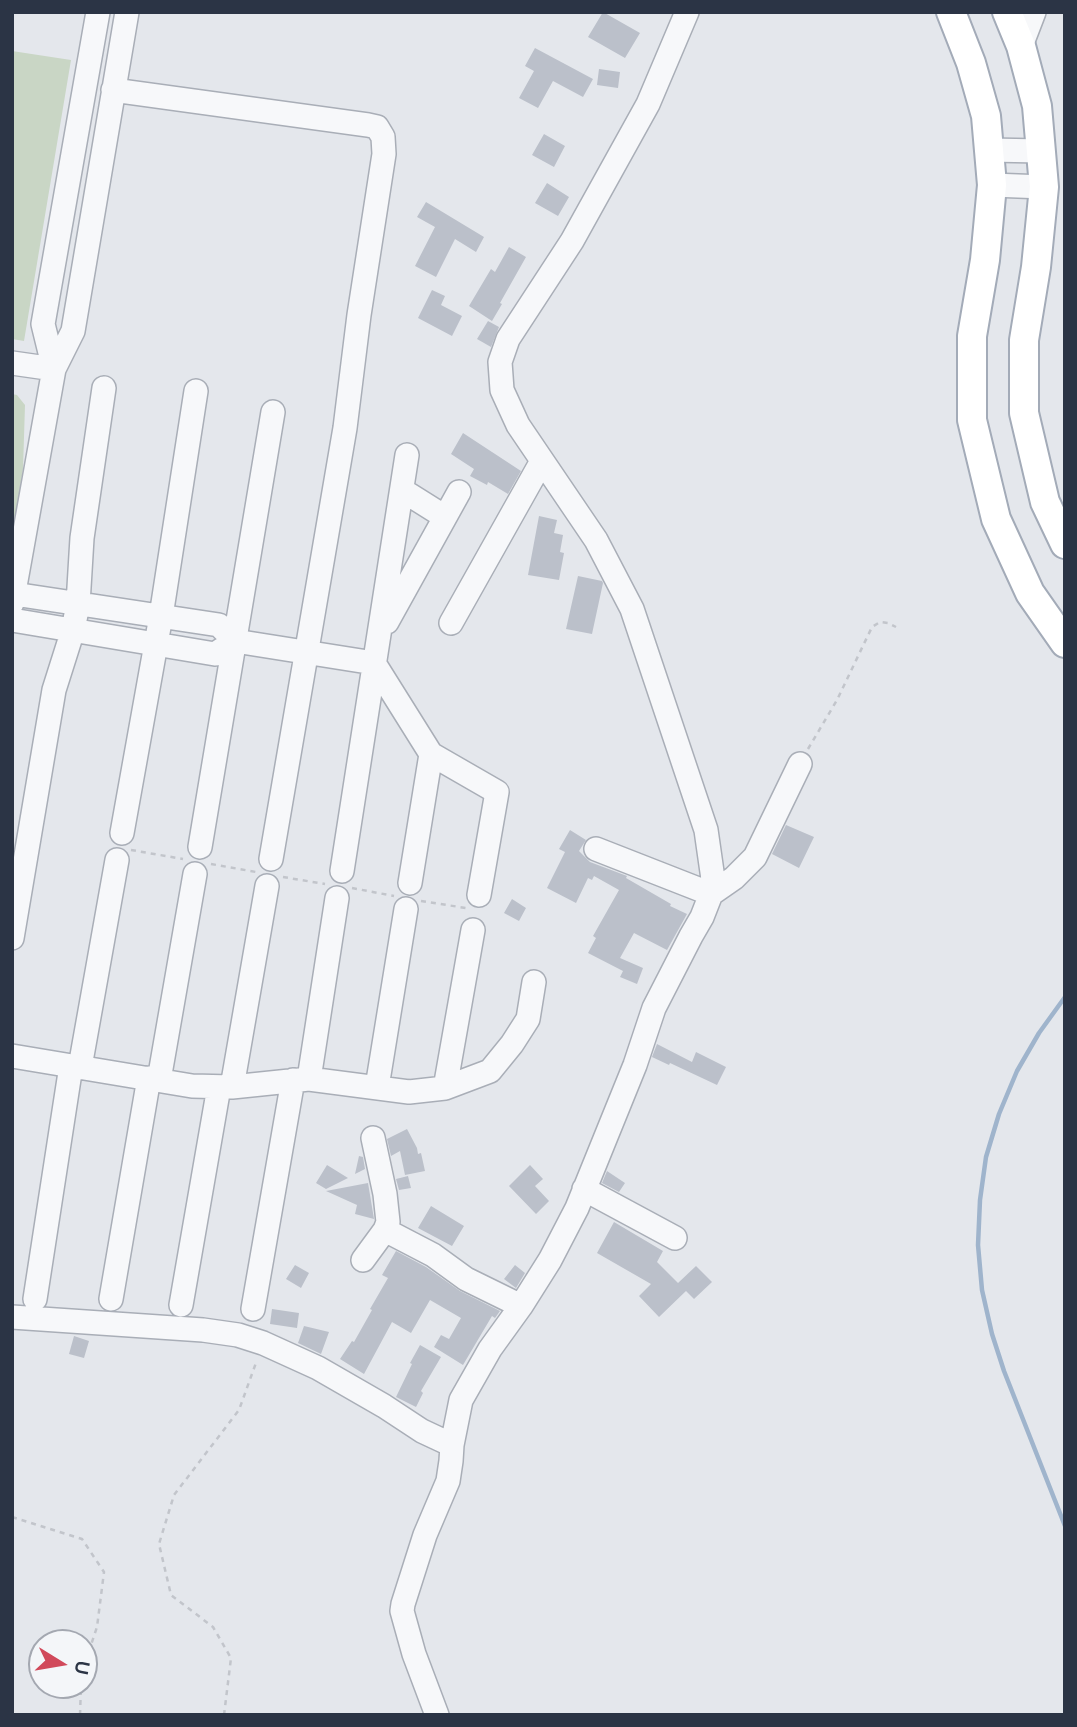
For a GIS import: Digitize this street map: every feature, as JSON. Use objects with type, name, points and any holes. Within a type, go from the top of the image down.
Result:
[{"type":"main road","points":[[951,12],[975,76],[986,116],[992,185],[985,260],[972,336],[972,420],[996,519],[1030,593],[1065,643]]},
{"type":"main road","points":[[1007,12],[1021,46],[1037,106],[1044,187],[1036,267],[1024,341],[1024,414],[1045,502],[1065,544]]},
{"type":"street","points":[[54,369],[43,324],[98,12]]},
{"type":"street","points":[[127,12],[73,331],[54,369],[13,598],[78,604],[219,625],[235,641],[374,663]]},
{"type":"street","points":[[437,1715],[414,1654],[402,1611],[425,1535],[448,1481],[461,1399],[490,1349],[522,1306],[550,1260],[584,1189],[635,1065],[654,1008],[708,906],[711,894],[713,879],[706,830],[632,609],[596,540],[518,425],[502,390],[500,362],[508,339],[572,241],[642,116],[687,12]]},
{"type":"street","points":[[1021,46],[1034,12]]},
{"type":"street","points":[[113,90],[377,127],[383,137],[384,154],[359,314],[345,428],[269,873],[181,1305]]},
{"type":"street","points":[[989,150],[1041,151]]},
{"type":"street","points":[[992,185],[1044,187]]},
{"type":"street","points":[[12,363],[54,369]]},
{"type":"street","points":[[12,938],[54,690],[73,630],[78,604],[82,538],[104,388]]},
{"type":"street","points":[[35,1299],[76,1066],[123,848],[196,391]]},
{"type":"street","points":[[110,1298],[197,861],[273,412]]},
{"type":"street","points":[[253,1309],[340,886],[407,455]]},
{"type":"street","points":[[451,623],[542,461]]},
{"type":"street","points":[[401,490],[445,517]]},
{"type":"street","points":[[378,637],[459,492]]},
{"type":"street","points":[[12,620],[215,653],[235,641]]},
{"type":"street","points":[[374,663],[431,754],[497,792],[445,1088]]},
{"type":"street","points":[[377,1087],[431,754]]},
{"type":"street","points":[[711,894],[734,878],[755,857],[800,764]]},
{"type":"street","points":[[596,849],[711,894]]},
{"type":"street","points":[[12,1056],[192,1086],[226,1087],[301,1079],[409,1091],[445,1088],[490,1071],[528,1019],[534,982]]},
{"type":"street","points":[[363,1260],[388,1222],[373,1138]]},
{"type":"street","points":[[584,1189],[675,1238]]},
{"type":"street","points":[[385,1230],[433,1255],[466,1279],[522,1306]]},
{"type":"street","points":[[12,1317],[202,1330],[238,1335],[263,1343],[318,1368],[422,1431],[452,1445]]},
{"type":"path","points":[[800,764],[837,700],[872,627],[880,622],[896,627]]},
{"type":"path","points":[[123,848],[408,897],[476,912]]},
{"type":"path","points":[[224,1715],[231,1658],[213,1627],[171,1595],[159,1544],[174,1495],[239,1410],[263,1343]]},
{"type":"path","points":[[12,1517],[82,1539],[104,1572],[96,1629]]},
{"type":"green space","points":[[12,51],[71,60],[24,341],[12,339]]},
{"type":"green space","points":[[12,394],[17,395],[25,405],[23,469],[12,537]]},
{"type":"building","points":[[603,12],[640,33],[625,58],[588,37]]},
{"type":"building","points":[[535,48],[593,79],[583,97],[553,81],[538,108],[519,98],[534,71],[525,66]]},
{"type":"building","points":[[599,69],[620,72],[618,88],[597,85]]},
{"type":"building","points":[[544,134],[565,146],[554,167],[532,155]]},
{"type":"building","points":[[547,183],[569,197],[558,216],[535,203]]},
{"type":"building","points":[[426,202],[484,237],[476,252],[455,239],[436,277],[415,266],[435,227],[417,217]]},
{"type":"building","points":[[509,247],[526,257],[492,321],[469,306],[491,269],[495,272]]},
{"type":"building","points":[[432,290],[445,296],[441,305],[462,316],[452,336],[418,318]]},
{"type":"building","points":[[488,321],[499,327],[491,347],[477,339]]},
{"type":"building","points":[[463,433],[521,471],[508,494],[488,482],[487,485],[470,476],[474,469],[451,454]]},
{"type":"building","points":[[539,516],[557,520],[554,533],[563,535],[560,552],[564,553],[559,580],[528,575]]},
{"type":"building","points":[[578,576],[603,583],[592,634],[566,629]]},
{"type":"building","points":[[786,825],[814,837],[799,868],[772,854]]},
{"type":"building","points":[[570,830],[586,840],[579,851],[590,862],[627,876],[626,878],[671,904],[670,906],[687,914],[667,950],[634,933],[620,958],[643,968],[637,984],[620,977],[623,971],[588,953],[596,938],[593,936],[619,890],[594,876],[592,880],[588,878],[576,903],[547,888],[565,852],[559,849]]},
{"type":"building","points":[[512,899],[526,908],[519,921],[504,913]]},
{"type":"building","points":[[657,1044],[692,1062],[696,1052],[726,1067],[717,1085],[652,1057]]},
{"type":"building","points":[[407,1129],[418,1154],[421,1153],[425,1171],[405,1175],[400,1151],[391,1156],[387,1139]]},
{"type":"building","points":[[359,1156],[363,1157],[365,1169],[355,1174]]},
{"type":"building","points":[[327,1165],[348,1178],[326,1189],[316,1183]]},
{"type":"building","points":[[530,1165],[543,1179],[535,1186],[549,1201],[536,1214],[509,1186]]},
{"type":"building","points":[[607,1171],[625,1183],[619,1192],[602,1183]]},
{"type":"building","points":[[408,1176],[411,1188],[399,1190],[396,1179]]},
{"type":"building","points":[[368,1183],[374,1219],[355,1214],[357,1205],[326,1191]]},
{"type":"building","points":[[431,1206],[464,1226],[452,1246],[418,1228]]},
{"type":"building","points":[[614,1222],[663,1251],[657,1262],[686,1291],[659,1317],[639,1296],[651,1284],[597,1253]]},
{"type":"building","points":[[396,1251],[426,1267],[460,1291],[500,1311],[495,1318],[492,1316],[463,1365],[434,1347],[441,1335],[449,1339],[461,1318],[430,1300],[411,1333],[392,1322],[364,1374],[340,1359],[352,1341],[354,1342],[372,1310],[370,1309],[388,1278],[382,1275]]},
{"type":"building","points":[[295,1265],[309,1273],[301,1288],[286,1279]]},
{"type":"building","points":[[515,1265],[525,1273],[516,1288],[504,1279]]},
{"type":"building","points":[[696,1266],[712,1282],[694,1299],[678,1283]]},
{"type":"building","points":[[272,1309],[299,1313],[297,1328],[270,1324]]},
{"type":"building","points":[[304,1326],[329,1332],[321,1354],[298,1343]]},
{"type":"building","points":[[74,1336],[89,1341],[84,1358],[69,1354]]},
{"type":"building","points":[[420,1345],[441,1357],[421,1391],[423,1393],[416,1407],[396,1397]]},
{"type":"waterway","points":[[1065,997],[1039,1033],[1017,1071],[999,1114],[986,1157],[978,1245],[982,1290],[992,1334],[1065,1526]]}]
